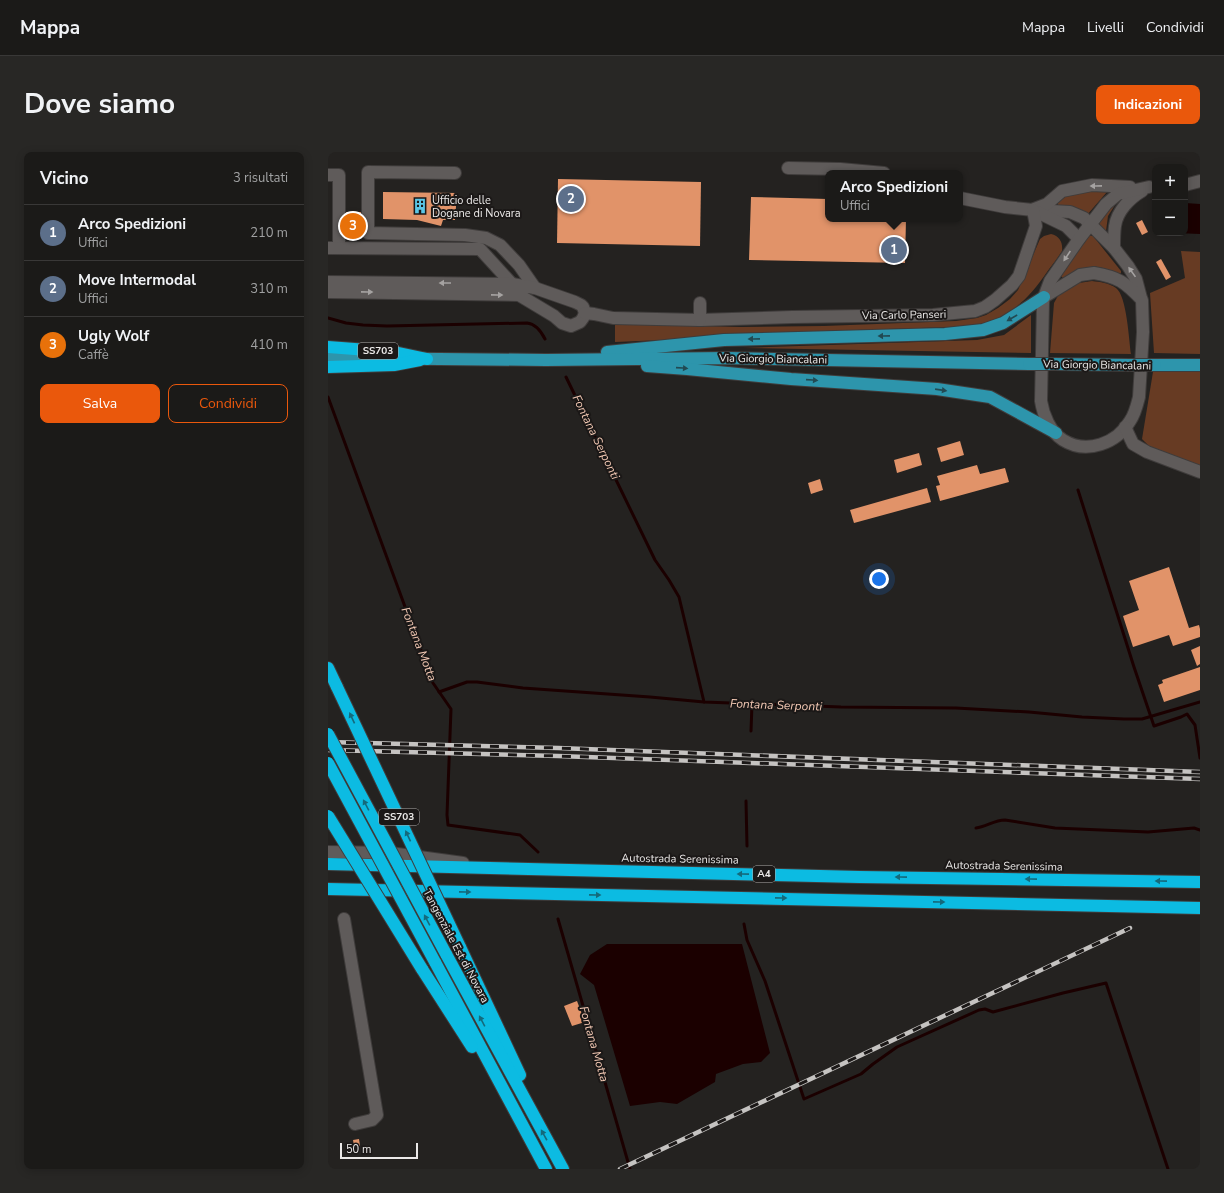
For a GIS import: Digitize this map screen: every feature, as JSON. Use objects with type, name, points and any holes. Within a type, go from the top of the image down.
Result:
[{"type":"highway","name":"SS703","points":[[328,347],[394,352],[427,359]]},
{"type":"highway","name":"SS703","points":[[328,367],[394,365],[427,359]]},
{"type":"highway","name":"SS703","points":[[328,668],[490,1010],[524,1086],[536,1120]]},
{"type":"highway","name":"Tangenziale Est di Novara","points":[[328,734],[563,1169]]},
{"type":"highway","name":"SS703","points":[[328,763],[546,1169]]},
{"type":"highway","name":"SS703","points":[[328,816],[524,1129]]},
{"type":"highway","name":"Autostrada Serenissima","points":[[328,864],[859,877],[1200,882]]},
{"type":"highway","name":"A4","points":[[329,889],[1200,908]]},
{"type":"main road","points":[[546,360],[724,340],[946,334],[983,330],[1003,323],[1044,297]]},
{"type":"main road","name":"Via Giorgio Biancalani","points":[[328,354],[345,358]]},
{"type":"main road","name":"Via Giorgio Biancalani","points":[[328,358],[546,360],[728,358],[1028,364],[1200,365]]},
{"type":"main road","points":[[546,360],[687,368],[791,379],[937,389],[990,397],[1056,433]]},
{"type":"street","points":[[788,168],[851,170]]},
{"type":"street","points":[[455,173],[368,172],[368,233],[465,235],[486,238],[500,245],[519,265],[535,288]]},
{"type":"street","points":[[328,175],[339,175],[333,248],[480,249],[512,284]]},
{"type":"street","points":[[1188,184],[1200,181]]},
{"type":"street","points":[[1033,210],[1047,204],[1062,191],[1092,185],[1152,187]]},
{"type":"street","points":[[963,199],[1004,207],[1070,212],[1084,218],[1090,224],[1114,248],[1136,278],[1142,300],[1143,332],[1139,397],[1130,421],[1120,433],[1107,443],[1091,447],[1076,446],[1063,440],[1056,433],[1042,411],[1044,297],[1050,281],[1079,238],[1090,224],[1106,204],[1118,194],[1152,187]]},
{"type":"street","points":[[1114,248],[1115,225],[1117,218],[1126,204],[1134,196],[1152,187]]},
{"type":"street","points":[[1033,210],[1066,226],[1079,238]]},
{"type":"street","name":"Via Carlo Panseri","points":[[585,313],[613,318],[700,320],[933,315],[975,311],[985,307],[1006,292],[1019,276],[1036,226],[1033,210]]},
{"type":"street","points":[[1044,297],[1080,275],[1094,273],[1107,275],[1123,282],[1142,300]]},
{"type":"street","points":[[328,282],[512,284],[535,288],[575,302],[583,307],[585,313],[580,322],[570,326],[562,323],[554,316],[519,295],[328,292]]},
{"type":"street","points":[[700,303],[700,320]]},
{"type":"street","points":[[1125,427],[1133,444],[1147,452],[1200,472]]},
{"type":"street","points":[[328,852],[390,853],[496,867]]},
{"type":"street","points":[[344,919],[377,1115],[372,1120],[355,1124]]},
{"type":"shaded area","points":[[1085,190],[1107,192],[1087,215],[1058,206],[1058,199]]},
{"type":"shaded area","points":[[1188,203],[1200,204],[1200,234],[1188,234]]},
{"type":"shaded area","points":[[1115,205],[1108,216],[1105,232],[1096,223],[1107,209]]},
{"type":"shaded area","points":[[1051,234],[1057,236],[1060,240],[1062,251],[1041,280],[1022,302],[999,318],[989,322],[970,326],[952,327],[734,334],[688,339],[615,342],[615,324],[741,327],[824,326],[956,321],[977,318],[998,308],[1010,299],[1018,290],[1040,239]]},
{"type":"shaded area","points":[[1087,235],[1093,236],[1121,271],[1121,273],[1119,274],[1103,268],[1091,267],[1078,270],[1063,278],[1060,275]]},
{"type":"shaded area","points":[[1181,251],[1200,252],[1200,354],[1154,353],[1150,293],[1185,278]]},
{"type":"shaded area","points":[[1092,281],[1110,285],[1116,288],[1120,293],[1125,309],[1131,354],[1050,353],[1054,303],[1059,294],[1079,283]]},
{"type":"shaded area","points":[[1031,315],[1031,353],[743,348],[977,340],[1004,335]]},
{"type":"shaded area","points":[[1200,371],[1200,466],[1150,447],[1142,439],[1153,372]]},
{"type":"shaded area","points":[[607,944],[742,944],[770,1053],[761,1062],[743,1064],[716,1074],[715,1082],[677,1104],[660,1102],[630,1106],[594,985],[580,974],[590,955]]},
{"type":"building","points":[[558,179],[701,182],[700,246],[557,243]]},
{"type":"building","name":"Ufficio delle Dogane di Novara","points":[[383,192],[457,193],[455,220],[443,220],[441,226],[417,220],[383,219]]},
{"type":"building","points":[[751,197],[825,199],[825,222],[906,222],[905,263],[749,260]]},
{"type":"building","points":[[345,212],[363,212],[363,233],[345,233]]},
{"type":"building","points":[[1142,220],[1148,232],[1142,235],[1136,223]]},
{"type":"building","points":[[1161,259],[1171,277],[1166,280],[1156,262]]},
{"type":"building","points":[[960,441],[964,455],[941,462],[937,448]]},
{"type":"building","points":[[919,453],[922,465],[897,473],[894,460]]},
{"type":"building","points":[[977,465],[980,474],[1005,468],[1009,482],[940,501],[936,486],[940,485],[937,476]]},
{"type":"building","points":[[820,479],[823,490],[811,494],[808,483]]},
{"type":"building","points":[[927,488],[931,502],[854,523],[850,510]]},
{"type":"building","points":[[1169,567],[1189,628],[1199,625],[1200,637],[1173,646],[1169,635],[1133,647],[1123,616],[1139,610],[1129,581]]},
{"type":"building","points":[[1200,646],[1200,664],[1197,666],[1191,650]]},
{"type":"building","points":[[1200,667],[1200,690],[1164,702],[1158,685],[1163,683],[1162,680]]},
{"type":"building","points":[[577,1001],[585,1022],[572,1026],[564,1006]]},
{"type":"building","points":[[359,1139],[360,1146],[354,1146],[353,1140]]},
{"type":"waterway","name":"Fontana Serponti","points":[[328,318],[346,323],[387,326],[527,323],[538,328],[545,339]]},
{"type":"waterway","name":"Fontana Serponti","points":[[566,377],[655,560],[679,597],[704,702],[841,707],[956,708],[1124,719],[1142,719],[1200,702]]},
{"type":"waterway","name":"Fontana Motta","points":[[328,397],[433,683],[451,709],[447,815],[448,825],[520,835],[538,852]]},
{"type":"waterway","points":[[1078,490],[1154,726],[1187,714],[1195,725],[1200,758]]},
{"type":"waterway","points":[[439,692],[467,682],[477,682],[523,688],[704,702]]},
{"type":"waterway","points":[[751,731],[752,704]]},
{"type":"waterway","points":[[746,801],[747,846]]},
{"type":"waterway","points":[[976,828],[1005,820],[1055,828],[1148,832],[1194,828],[1200,830]]},
{"type":"waterway","name":"Fontana Motta","points":[[558,919],[630,1169]]},
{"type":"waterway","points":[[744,924],[747,940],[765,981],[804,1099],[861,1074],[897,1047],[979,1010],[985,1009],[993,1012],[1106,983],[1168,1169]]},
{"type":"railway","points":[[328,742],[558,748],[1200,772]]},
{"type":"railway","points":[[328,750],[558,756],[1200,779]]},
{"type":"railway","points":[[620,1169],[1130,928]]},
{"type":"place","name":"Move Intermodal","points":[[571,199]]},
{"type":"place","name":"Ufficio delle Dogane di Novara","points":[[420,206]]},
{"type":"place","name":"Ugly Wolf","points":[[353,226]]},
{"type":"place","name":"Arco Spedizioni","points":[[894,250]]}]
